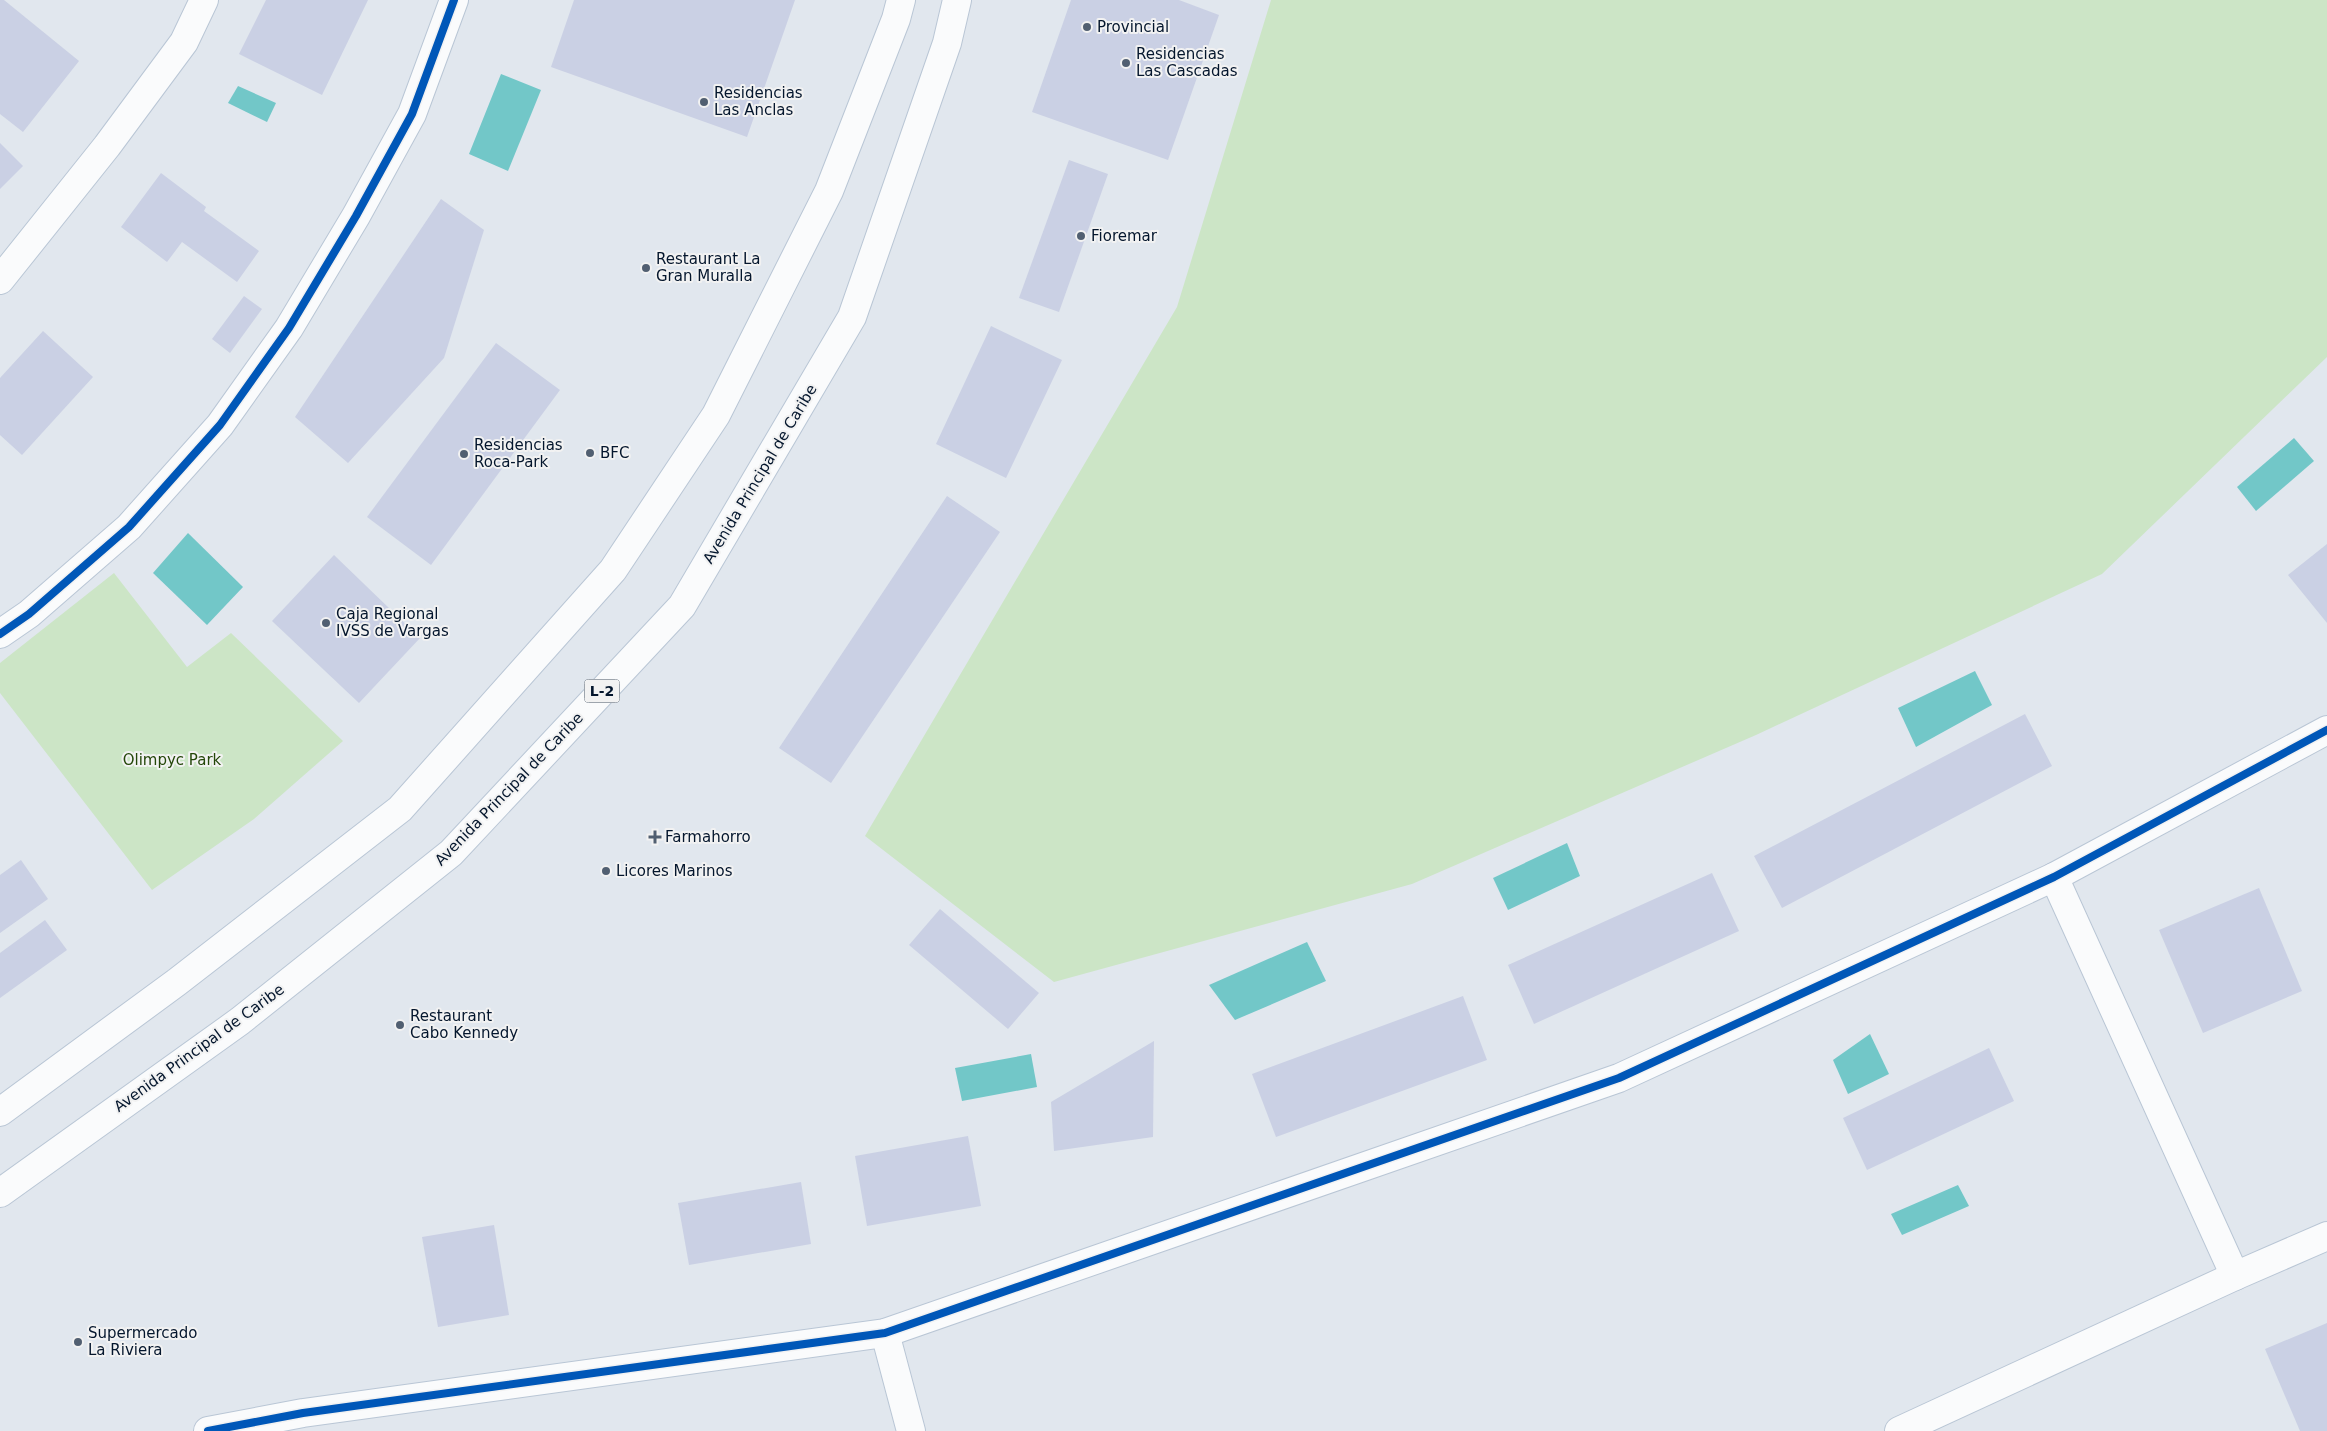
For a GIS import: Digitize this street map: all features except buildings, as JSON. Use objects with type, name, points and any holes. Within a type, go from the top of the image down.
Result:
[{"type":"street","points":[[0,280],[107,146],[184,42],[204,0]]},
{"type":"street","points":[[0,634],[29,614],[129,527],[225,417],[289,328],[356,216],[412,114],[454,0]]},
{"type":"street","points":[[0,1112],[177,982],[400,809],[613,570],[716,415],[829,191],[896,19],[901,0]]},
{"type":"street","name":"Avenida Principal de Caribe","points":[[0,1193],[16,1179],[240,1021],[451,853],[682,606],[852,317],[947,43],[956,0]]},
{"type":"street","points":[[208,1431],[303,1413],[886,1333],[1619,1078],[2054,877],[2327,730]]},
{"type":"street","points":[[2054,877],[2235,1276]]},
{"type":"street","points":[[1899,1431],[2235,1276],[2327,1236]]},
{"type":"street","points":[[886,1333],[911,1431]]},
{"type":"green space","points":[[1271,0],[2327,0],[2327,357],[2102,574],[1756,735],[1412,884],[1054,982],[865,836],[1177,307]]},
{"type":"green space","name":"Olimpyc Park","points":[[114,573],[187,667],[231,633],[343,741],[254,819],[152,890],[0,693],[0,663]]},
{"type":"water","points":[[501,74],[541,90],[508,171],[469,154]]},
{"type":"water","points":[[238,86],[276,103],[267,122],[228,103]]},
{"type":"water","points":[[2294,438],[2314,461],[2256,511],[2237,487]]},
{"type":"water","points":[[188,533],[243,587],[207,625],[153,573]]},
{"type":"water","points":[[1975,671],[1992,705],[1916,747],[1898,708]]},
{"type":"water","points":[[1567,843],[1580,876],[1508,910],[1493,878]]},
{"type":"water","points":[[1307,942],[1326,981],[1235,1020],[1209,985]]},
{"type":"water","points":[[1870,1034],[1889,1074],[1848,1094],[1833,1060]]},
{"type":"water","points":[[1031,1054],[1037,1087],[962,1101],[955,1068]]},
{"type":"water","points":[[1958,1185],[1969,1206],[1902,1235],[1891,1214]]},
{"type":"cycle path","points":[[0,634],[29,614],[129,527],[220,425],[289,328],[356,216],[412,114],[454,0]]},
{"type":"cycle path","points":[[208,1431],[303,1413],[885,1333],[1619,1078],[2054,877],[2327,730]]},
{"type":"place","name":"Provincial","points":[[1087,27]]},
{"type":"place","name":"Residencias Las Cascadas","points":[[1126,63]]},
{"type":"place","name":"Residencias Las Anclas","points":[[704,102]]},
{"type":"place","name":"Fioremar","points":[[1081,236]]},
{"type":"place","name":"Restaurant La Gran Muralla","points":[[646,268]]},
{"type":"place","name":"BFC","points":[[590,453]]},
{"type":"place","name":"Residencias Roca-Park","points":[[464,454]]},
{"type":"place","name":"Caja Regional IVSS de Vargas","points":[[326,623]]},
{"type":"place","name":"Farmahorro","points":[[655,837]]},
{"type":"place","name":"Licores Marinos","points":[[606,871]]},
{"type":"place","name":"Restaurant Cabo Kennedy","points":[[400,1025]]},
{"type":"place","name":"Supermercado La Riviera","points":[[78,1342]]}]
